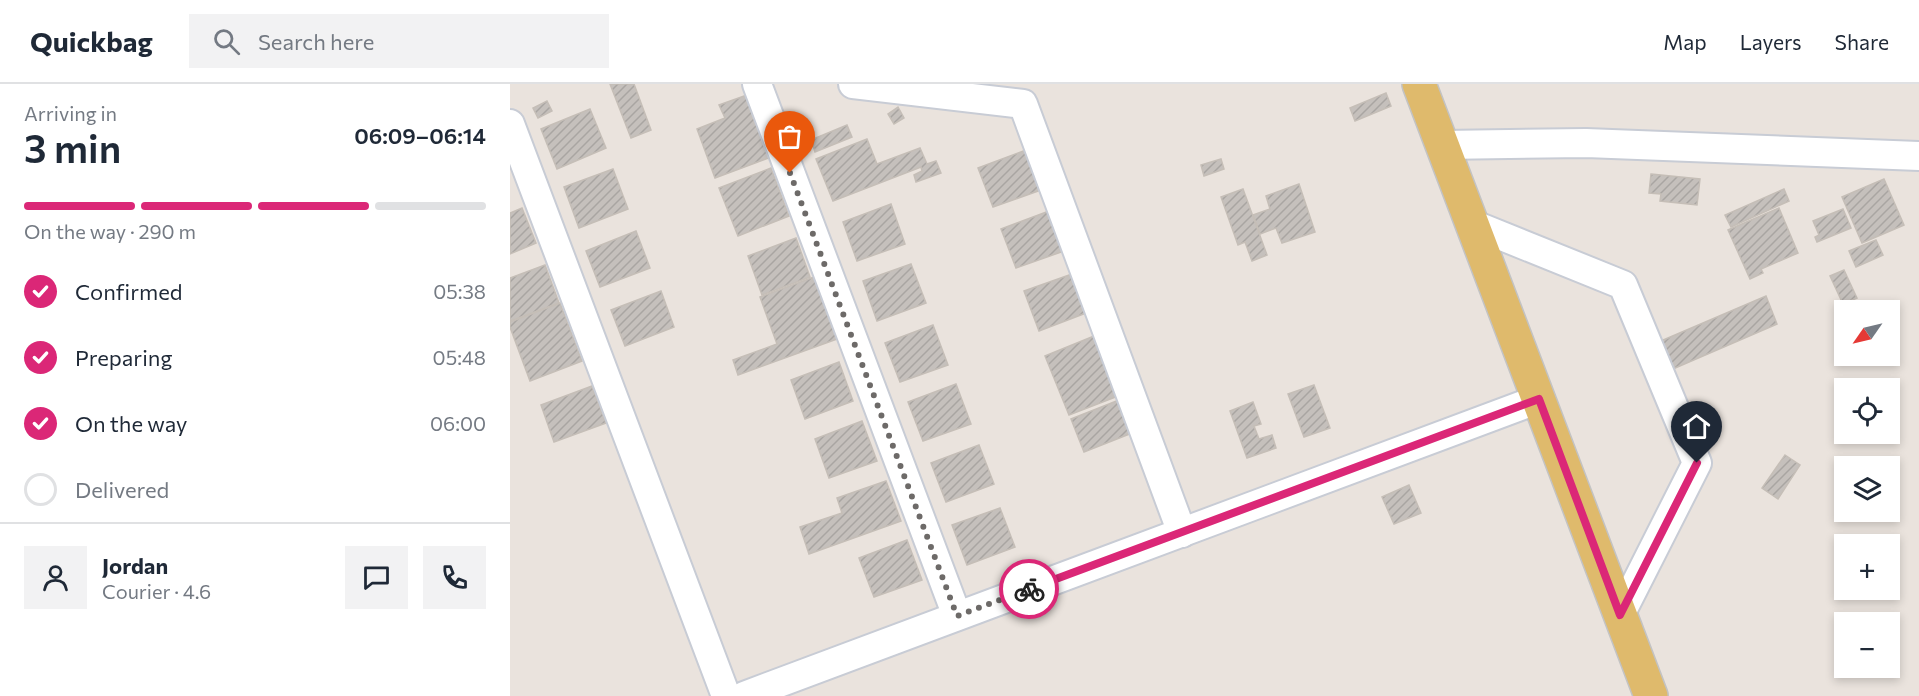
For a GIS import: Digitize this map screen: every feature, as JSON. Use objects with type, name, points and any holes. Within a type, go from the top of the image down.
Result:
[{"type":"main road","points":[[1419,84],[1651,696]]},
{"type":"street","points":[[757,84],[957,616]]},
{"type":"street","points":[[853,84],[1023,104],[1182,532]]},
{"type":"street","points":[[510,124],[726,696]]},
{"type":"street","points":[[1442,145],[1586,143],[1919,156]]},
{"type":"street","points":[[1472,224],[1623,285],[1697,463],[1620,615]]},
{"type":"street","points":[[744,696],[1539,399]]},
{"type":"building","points":[[610,84],[634,84],[651,130],[631,138]]},
{"type":"building","points":[[1386,93],[1391,106],[1355,121],[1350,108]]},
{"type":"building","points":[[747,95],[771,157],[715,178],[697,129],[725,118],[719,105]]},
{"type":"building","points":[[547,101],[552,111],[538,118],[533,108]]},
{"type":"building","points":[[898,107],[904,118],[894,124],[888,114]]},
{"type":"building","points":[[590,109],[606,148],[557,169],[541,129]]},
{"type":"building","points":[[847,125],[852,137],[815,152],[811,140]]},
{"type":"building","points":[[867,139],[877,164],[920,148],[927,164],[936,161],[941,173],[916,182],[914,175],[922,171],[921,167],[833,201],[816,159]]},
{"type":"building","points":[[1026,150],[1041,190],[993,207],[978,168]]},
{"type":"building","points":[[1221,159],[1224,169],[1204,176],[1201,165]]},
{"type":"building","points":[[771,168],[789,216],[738,236],[719,188]]},
{"type":"building","points":[[613,169],[628,209],[579,228],[564,187]]},
{"type":"building","points":[[1651,174],[1700,179],[1697,205],[1660,201],[1661,194],[1649,193]]},
{"type":"building","points":[[1884,179],[1904,225],[1862,243],[1842,197]]},
{"type":"building","points":[[1299,184],[1315,232],[1282,243],[1276,228],[1260,234],[1253,215],[1270,209],[1266,196]]},
{"type":"building","points":[[1243,189],[1267,255],[1252,261],[1245,242],[1238,245],[1221,197]]},
{"type":"building","points":[[1784,189],[1789,201],[1731,227],[1725,215]]},
{"type":"building","points":[[891,204],[905,244],[857,261],[843,222]]},
{"type":"building","points":[[522,208],[536,243],[510,254],[510,213]]},
{"type":"building","points":[[1779,208],[1798,253],[1761,269],[1763,273],[1750,279],[1728,230]]},
{"type":"building","points":[[1843,209],[1851,228],[1817,242],[1815,237],[1819,235],[1813,221]]},
{"type":"building","points":[[1049,211],[1064,251],[1016,268],[1001,229]]},
{"type":"building","points":[[636,231],[650,268],[600,287],[586,251]]},
{"type":"building","points":[[796,238],[810,277],[762,295],[748,256]]},
{"type":"building","points":[[1876,240],[1883,255],[1856,267],[1849,251]]},
{"type":"building","points":[[911,264],[926,303],[877,321],[863,281]]},
{"type":"building","points":[[545,265],[559,303],[510,321],[510,278]]},
{"type":"building","points":[[1844,270],[1857,298],[1841,300],[1830,276]]},
{"type":"building","points":[[1072,274],[1086,313],[1039,331],[1024,291]]},
{"type":"building","points":[[814,277],[837,339],[738,375],[733,360],[777,344],[760,297]]},
{"type":"building","points":[[661,291],[674,327],[625,346],[611,310]]},
{"type":"building","points":[[1766,296],[1777,324],[1666,372],[1654,344]]},
{"type":"building","points":[[560,303],[582,361],[530,381],[510,322]]},
{"type":"building","points":[[933,325],[948,365],[900,382],[885,343]]},
{"type":"building","points":[[1094,336],[1118,396],[1069,415],[1045,356]]},
{"type":"building","points":[[839,362],[853,401],[805,419],[791,380]]},
{"type":"building","points":[[956,384],[971,424],[923,441],[908,402]]},
{"type":"building","points":[[1314,385],[1330,428],[1304,437],[1288,394]]},
{"type":"building","points":[[592,386],[606,423],[554,442],[541,405]]},
{"type":"building","points":[[1119,400],[1132,433],[1084,452],[1071,419]]},
{"type":"building","points":[[1253,402],[1261,424],[1254,426],[1259,439],[1272,435],[1276,448],[1247,458],[1230,411]]},
{"type":"building","points":[[862,421],[877,461],[829,478],[815,439]]},
{"type":"building","points":[[979,445],[994,484],[946,502],[931,463]]},
{"type":"building","points":[[1785,455],[1800,465],[1778,499],[1762,488]]},
{"type":"building","points":[[886,481],[901,521],[809,554],[800,527],[842,513],[837,498]]},
{"type":"building","points":[[1409,485],[1421,513],[1394,524],[1382,497]]},
{"type":"building","points":[[1000,508],[1015,547],[967,565],[952,525]]},
{"type":"building","points":[[907,540],[922,580],[874,597],[859,558]]},
{"type":"way so far","points":[[790,173],[957,616],[1029,589]]},
{"type":"route","points":[[1029,589],[1539,399],[1620,615],[1697,463]]}]
